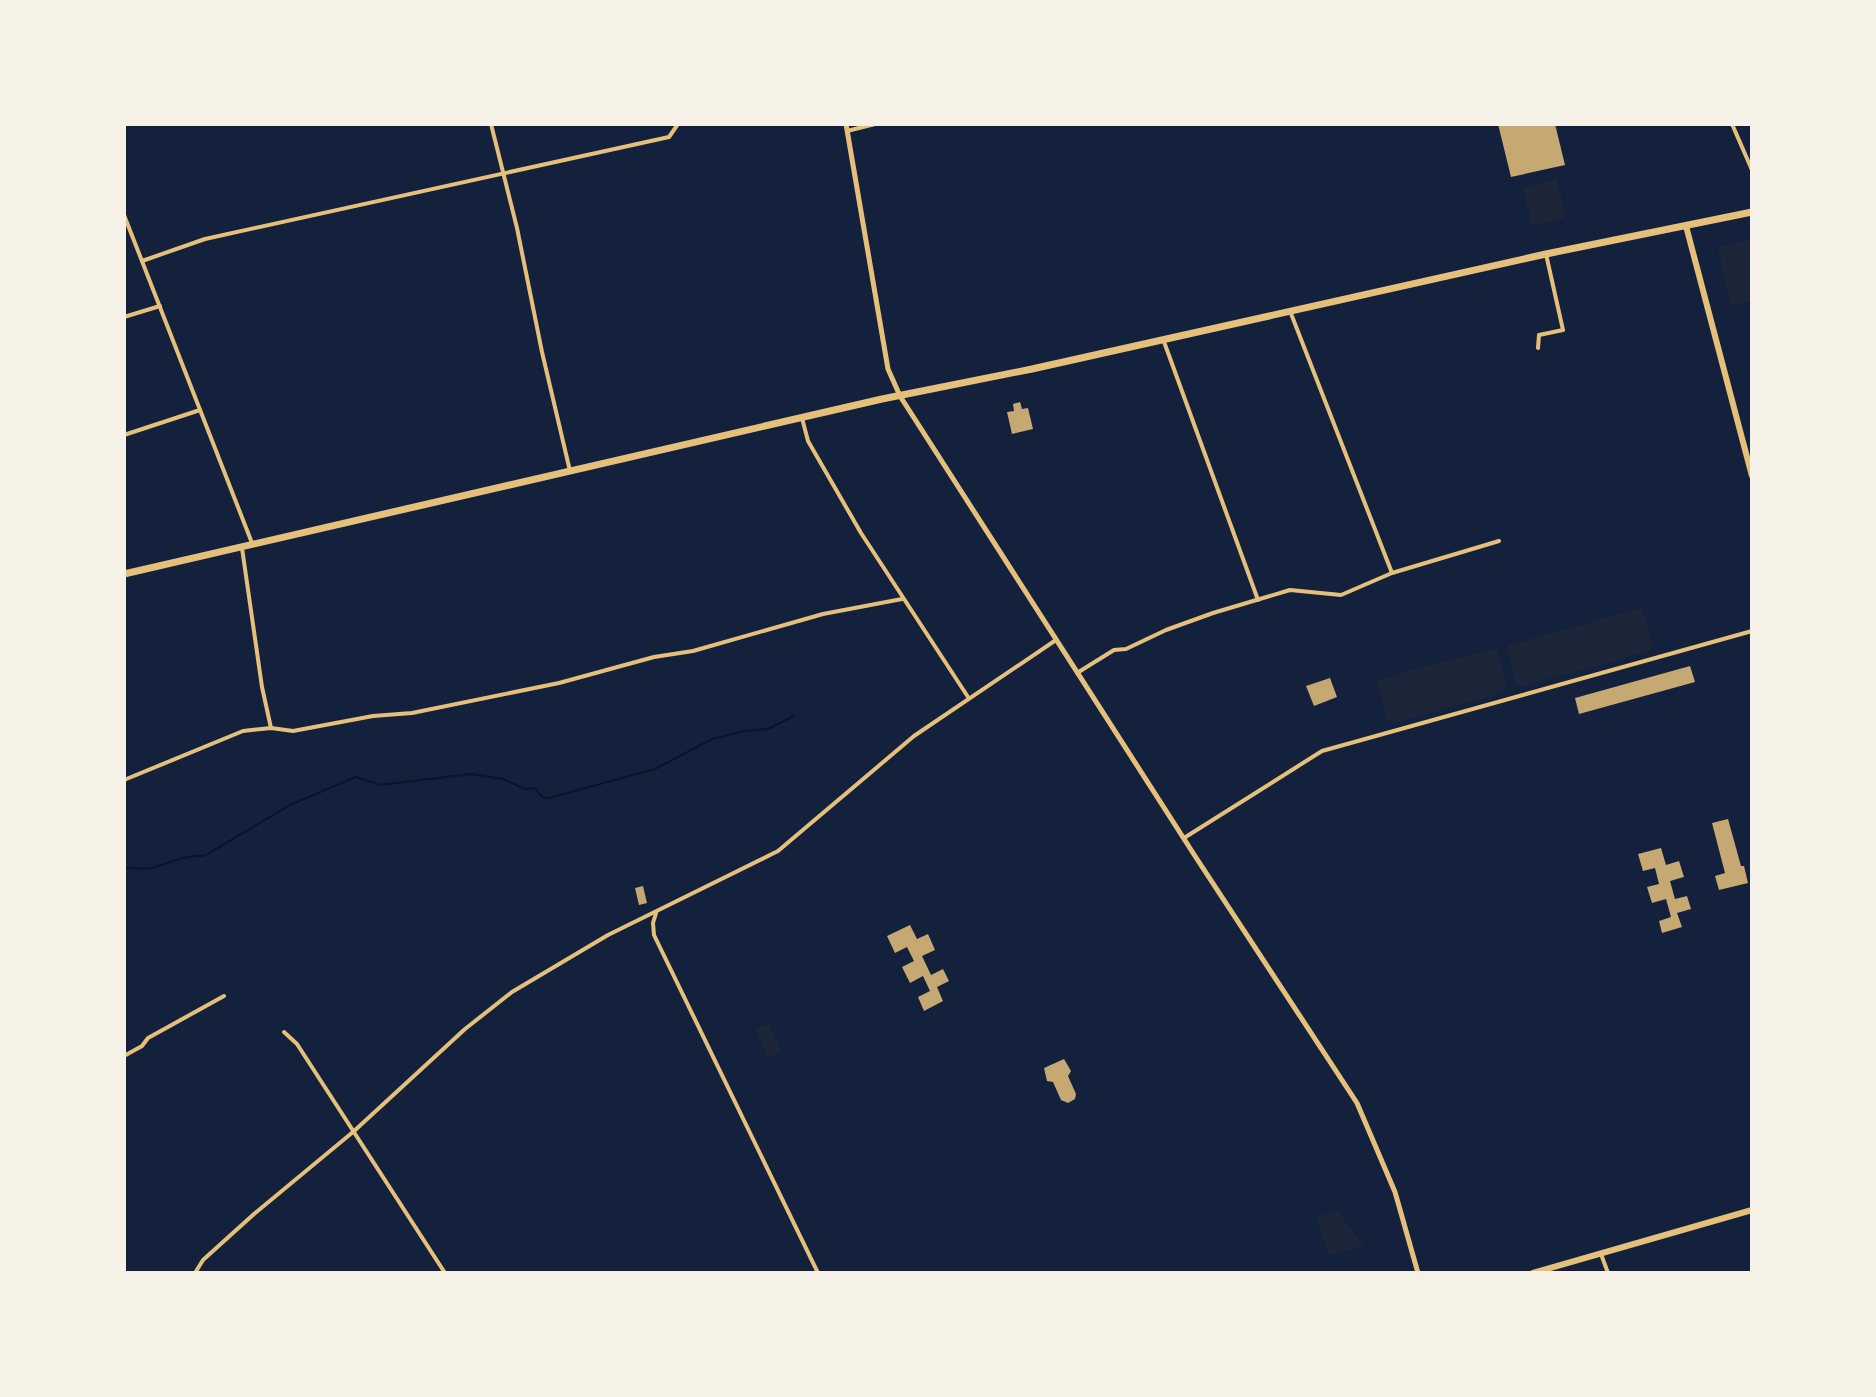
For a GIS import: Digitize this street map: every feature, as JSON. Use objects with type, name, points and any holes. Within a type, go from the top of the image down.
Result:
[{"type":"highway","points":[[124,574],[900,396],[1546,254],[1752,212]]},
{"type":"main road","points":[[1686,226],[1752,476]]},
{"type":"main road","points":[[1533,1273],[1752,1210]]},
{"type":"street","points":[[491,124],[570,471]]},
{"type":"street","points":[[142,261],[205,239],[669,137],[678,124]]},
{"type":"street","points":[[875,124],[847,128],[888,369],[900,396],[1357,1103],[1395,1192],[1418,1273]]},
{"type":"street","points":[[1732,124],[1752,170]]},
{"type":"street","points":[[124,215],[252,543]]},
{"type":"street","points":[[1538,348],[1539,335],[1563,330],[1546,254]]},
{"type":"street","points":[[124,317],[160,306]]},
{"type":"street","points":[[1290,311],[1392,573]]},
{"type":"street","points":[[1163,339],[1258,600]]},
{"type":"street","points":[[124,435],[200,410]]},
{"type":"street","points":[[802,418],[808,441],[902,599],[968,697]]},
{"type":"street","points":[[1077,673],[1114,650],[1126,649],[1166,630],[1258,600],[1290,590],[1341,595],[1392,573],[1499,541]]},
{"type":"street","points":[[241,546],[271,728]]},
{"type":"street","points":[[124,780],[243,731],[271,728],[293,731],[473,702],[654,657],[693,651],[823,614],[902,599]]},
{"type":"street","points":[[1184,838],[1322,751],[1752,631]]},
{"type":"street","points":[[195,1273],[203,1260],[254,1214],[353,1132],[465,1029],[512,992],[583,948],[778,851],[873,769],[968,697],[1056,640]]},
{"type":"street","points":[[657,911],[653,923],[654,935],[818,1273]]},
{"type":"street","points":[[124,1056],[142,1046],[148,1038],[224,996]]},
{"type":"street","points":[[284,1032],[297,1044],[445,1273]]},
{"type":"street","points":[[1601,1254],[1608,1273]]},
{"type":"shaded area","points":[[1557,179],[1566,218],[1532,226],[1523,187]]},
{"type":"shaded area","points":[[1752,240],[1752,301],[1730,306],[1718,247]]},
{"type":"shaded area","points":[[1642,608],[1653,646],[1650,651],[1523,686],[1516,683],[1506,646]]},
{"type":"shaded area","points":[[1496,648],[1507,687],[1504,692],[1395,723],[1387,719],[1377,680]]},
{"type":"shaded area","points":[[768,1024],[781,1052],[768,1058],[755,1030]]},
{"type":"shaded area","points":[[1337,1211],[1364,1246],[1329,1256],[1316,1217]]},
{"type":"building","points":[[1498,124],[1555,124],[1565,165],[1511,177]]},
{"type":"building","points":[[1020,402],[1022,409],[1028,408],[1033,429],[1012,434],[1007,412],[1014,411],[1013,404]]},
{"type":"building","points":[[1690,666],[1695,682],[1579,714],[1575,698]]},
{"type":"building","points":[[1330,678],[1337,697],[1314,706],[1306,686]]},
{"type":"building","points":[[1728,819],[1748,883],[1719,890],[1715,876],[1725,873],[1712,823]]},
{"type":"building","points":[[1661,848],[1666,865],[1679,861],[1684,877],[1670,881],[1675,899],[1687,896],[1691,909],[1677,913],[1682,927],[1662,933],[1659,921],[1671,917],[1666,899],[1652,903],[1647,887],[1659,884],[1655,868],[1643,871],[1638,854]]},
{"type":"building","points":[[643,886],[647,903],[639,905],[635,888]]},
{"type":"building","points":[[910,925],[917,939],[928,934],[935,950],[922,956],[931,975],[943,969],[949,981],[937,987],[943,1001],[924,1011],[918,997],[930,991],[923,976],[910,983],[902,967],[914,961],[907,947],[895,953],[887,936]]},
{"type":"building","points":[[1064,1059],[1071,1071],[1068,1076],[1076,1094],[1075,1099],[1068,1103],[1061,1100],[1053,1082],[1047,1081],[1044,1068]]},
{"type":"waterway","points":[[124,868],[148,869],[183,858],[204,856],[292,804],[356,777],[380,785],[471,774],[503,779],[525,789],[535,788],[543,798],[549,798],[655,769],[712,739],[768,729],[794,716]]}]
